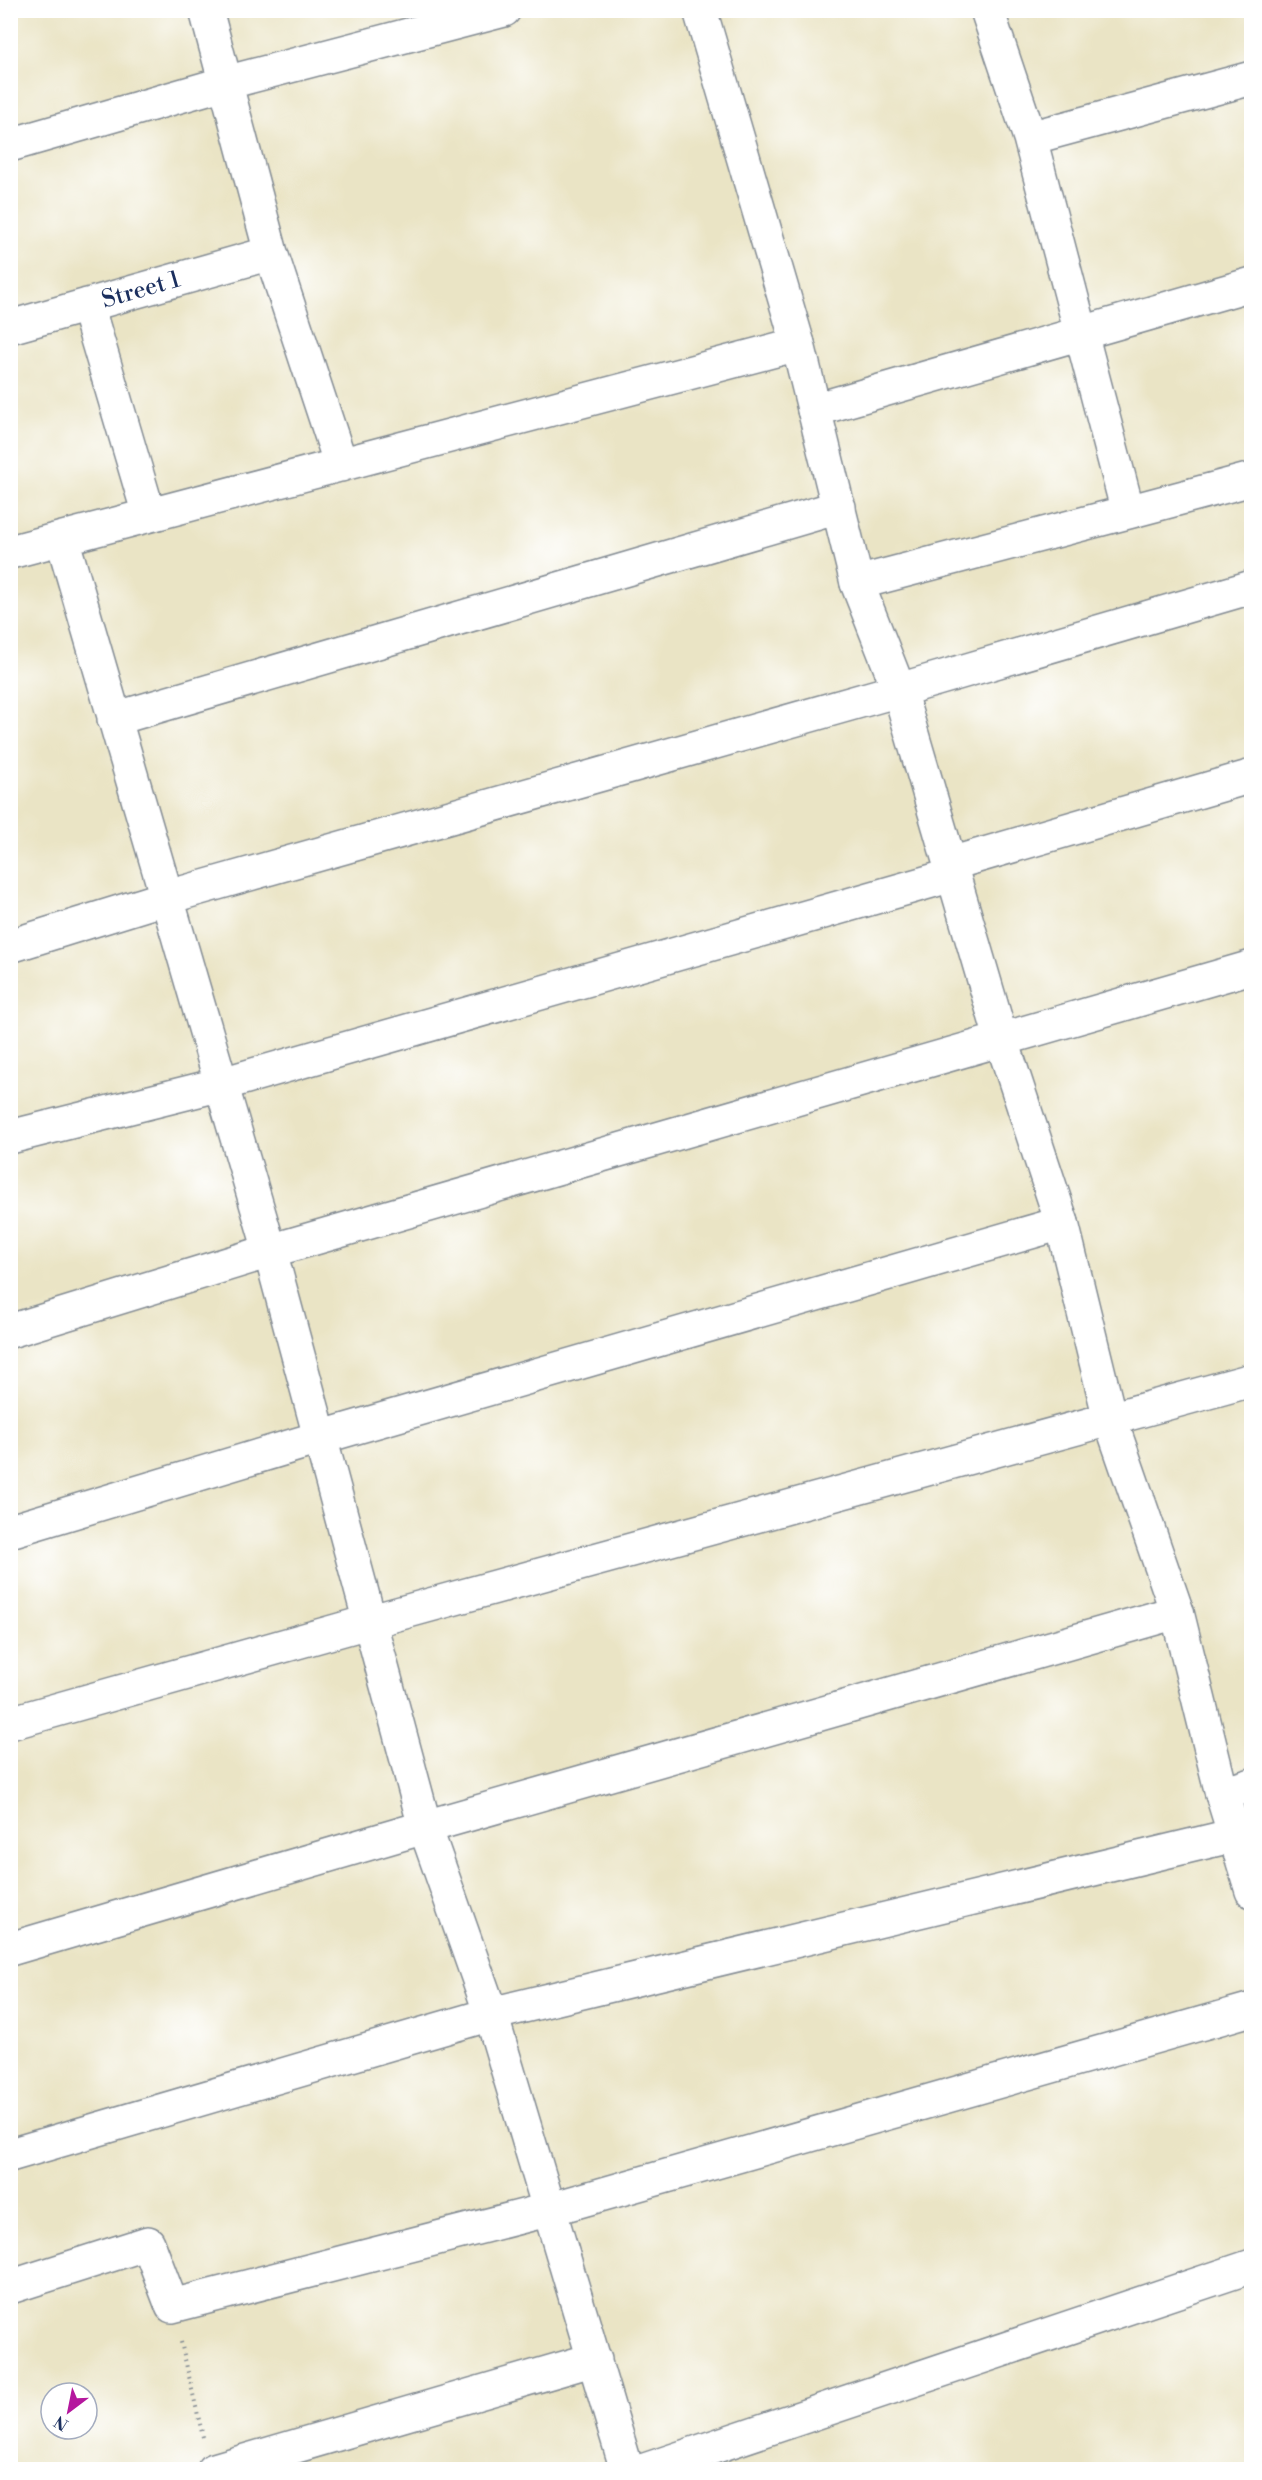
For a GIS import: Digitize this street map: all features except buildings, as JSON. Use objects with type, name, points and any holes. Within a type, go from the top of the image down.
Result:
[{"type":"street","points":[[206,10],[271,253],[341,465]]},
{"type":"street","points":[[10,145],[225,83],[504,10]]},
{"type":"street","points":[[700,10],[798,344],[857,583],[899,690],[1002,1038],[1062,1223],[1110,1419],[1237,1790],[1235,1835],[1251,1891]]},
{"type":"street","points":[[987,10],[1030,138],[1128,512]]},
{"type":"street","points":[[1030,138],[1251,78]]},
{"type":"street","name":"Street 1","points":[[10,327],[271,253]]},
{"type":"street","points":[[814,410],[1251,284]]},
{"type":"street","points":[[87,305],[149,515]]},
{"type":"street","points":[[10,552],[798,344]]},
{"type":"street","points":[[857,583],[1251,479]]},
{"type":"street","points":[[114,718],[839,507]]},
{"type":"street","points":[[62,538],[270,1251],[322,1437],[368,1622],[425,1827],[491,2014],[627,2469]]},
{"type":"street","points":[[10,946],[168,897],[899,690],[1251,586]]},
{"type":"street","points":[[10,1137],[222,1084],[952,869],[1251,776]]},
{"type":"street","points":[[10,1330],[270,1251],[1251,967]]},
{"type":"street","points":[[10,1531],[322,1437],[1062,1223]]},
{"type":"street","points":[[10,1723],[368,1622],[1251,1380]]},
{"type":"street","points":[[10,1949],[425,1827],[1177,1612]]},
{"type":"street","points":[[10,2155],[491,2014],[1235,1835]]},
{"type":"street","points":[[10,2287],[148,2243],[172,2306],[551,2209],[1251,2009]]},
{"type":"street","points":[[645,2469],[1251,2266]]},
{"type":"street","points":[[210,2459],[595,2359]]},
{"type":"path","points":[[172,2306],[210,2459]]}]
